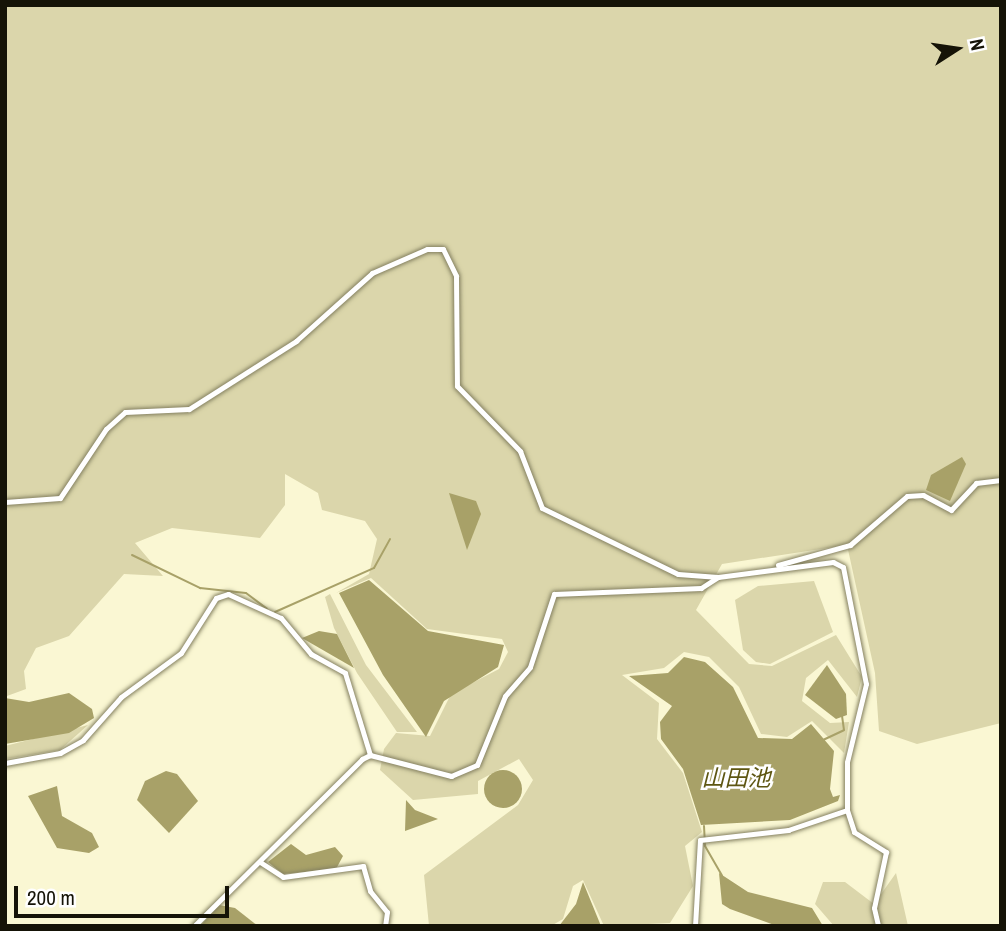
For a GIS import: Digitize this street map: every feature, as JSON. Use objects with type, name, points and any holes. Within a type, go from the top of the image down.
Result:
[{"type":"street","points":[[5,502],[60,498],[106,429],[125,412],[189,409],[296,341],[372,273],[437,248],[448,253],[456,276],[457,386],[520,451],[542,508],[668,570],[718,577],[768,568],[833,562],[843,568],[866,684],[847,762],[847,810],[854,832],[886,852],[874,908],[878,926]]},
{"type":"street","points":[[768,568],[850,545],[907,496],[923,495],[951,510],[976,483],[1001,480]]},
{"type":"street","points":[[370,755],[452,776],[477,765],[505,696],[530,667],[554,594],[701,588],[718,577]]},
{"type":"street","points":[[5,763],[60,753],[83,740],[121,697],[181,653],[216,598],[228,594],[281,618],[311,654],[345,673],[370,755]]},
{"type":"street","points":[[194,926],[370,755]]},
{"type":"street","points":[[695,926],[696,846],[704,839],[788,830],[847,810]]},
{"type":"street","points":[[260,862],[283,877],[363,866],[370,891],[387,912],[385,926]]},
{"type":"shaded area","points":[[5,5],[1001,5],[1001,723],[917,744],[879,731],[875,673],[847,545],[722,564],[696,610],[749,664],[772,666],[836,635],[862,677],[857,697],[828,660],[806,678],[802,701],[830,723],[849,722],[844,753],[812,721],[787,737],[761,734],[739,687],[709,657],[684,652],[664,668],[622,675],[659,703],[657,739],[683,773],[702,832],[685,846],[693,886],[670,923],[604,926],[583,880],[573,886],[563,919],[551,926],[429,926],[424,875],[518,805],[533,780],[519,759],[478,781],[478,794],[413,800],[380,770],[384,749],[396,733],[430,736],[451,694],[499,669],[508,652],[502,639],[427,629],[371,578],[336,593],[369,574],[377,539],[365,521],[322,510],[318,493],[285,474],[285,505],[260,538],[172,528],[135,543],[163,576],[124,574],[69,636],[36,648],[24,671],[26,689],[7,696]]},
{"type":"shaded area","points":[[814,581],[833,632],[770,664],[756,662],[743,650],[735,600],[758,586]]},
{"type":"shaded area","points":[[330,594],[366,665],[417,732],[397,732],[357,673],[334,628],[325,597]]},
{"type":"shaded area","points":[[88,725],[60,750],[5,759],[5,746]]},
{"type":"shaded area","points":[[896,873],[908,926],[834,926],[815,904],[823,882],[845,882],[874,904]]},
{"type":"water","points":[[962,457],[966,464],[950,501],[926,490],[931,475]]},
{"type":"water","points":[[449,493],[476,501],[481,514],[467,550]]},
{"type":"water","points":[[369,580],[428,631],[504,645],[498,667],[444,701],[426,737],[383,675],[339,593]]},
{"type":"water","points":[[319,631],[337,634],[354,668],[302,638]]},
{"type":"water","name":"山田池","points":[[684,657],[705,662],[733,687],[758,738],[792,739],[811,724],[834,751],[830,789],[833,797],[840,795],[838,801],[790,820],[701,825],[683,769],[661,739],[660,722],[672,706],[629,676],[668,673]]},
{"type":"water","points":[[827,665],[846,694],[847,715],[836,719],[805,695]]},
{"type":"water","points":[[69,693],[92,709],[94,718],[69,733],[5,744],[5,698],[29,702]]},
{"type":"water","points":[[503,770],[516,776],[522,789],[516,802],[503,808],[490,802],[484,789],[490,776]]},
{"type":"water","points":[[166,771],[177,774],[198,801],[169,833],[137,800],[145,781]]},
{"type":"water","points":[[57,786],[62,816],[92,833],[99,847],[89,853],[57,848],[28,796]]},
{"type":"water","points":[[406,800],[415,810],[438,819],[405,831]]},
{"type":"water","points":[[291,844],[306,855],[335,847],[343,856],[336,869],[283,874],[268,862]]},
{"type":"water","points":[[719,873],[748,892],[812,908],[823,926],[777,926],[730,909],[722,904]]},
{"type":"water","points":[[583,882],[601,926],[559,926],[576,904]]},
{"type":"water","points":[[219,905],[235,908],[258,926],[200,926]]},
{"type":"waterway","points":[[275,612],[374,568],[390,539]]},
{"type":"waterway","points":[[132,555],[200,588],[246,593],[267,609]]},
{"type":"waterway","points":[[823,740],[844,730],[842,715]]},
{"type":"waterway","points":[[704,826],[705,846],[722,875]]}]
